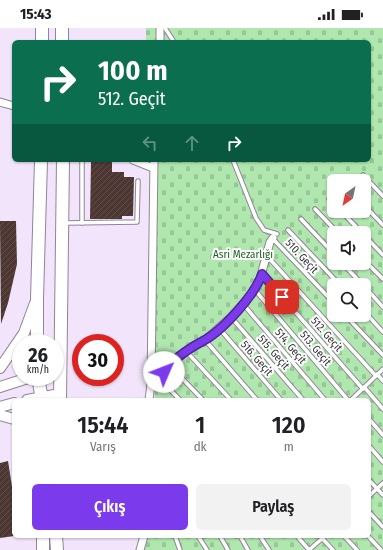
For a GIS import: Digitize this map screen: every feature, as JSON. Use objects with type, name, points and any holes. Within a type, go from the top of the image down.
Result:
[{"type":"main road","points":[[42,28],[42,40]]},
{"type":"main road","points":[[62,28],[62,40]]},
{"type":"main road","points":[[37,334],[41,162]]},
{"type":"main road","points":[[58,334],[63,162]]},
{"type":"main road","points":[[40,386],[42,398]]},
{"type":"main road","points":[[59,386],[60,397]]},
{"type":"main road","points":[[43,538],[43,550]]},
{"type":"main road","points":[[56,538],[57,550]]},
{"type":"street","points":[[160,28],[160,40]]},
{"type":"street","points":[[0,102],[12,105]]},
{"type":"street","points":[[138,162],[153,168]]},
{"type":"street","points":[[150,398],[154,162]]},
{"type":"street","points":[[151,384],[169,365],[193,346],[205,340],[243,304],[254,289],[262,274],[270,242],[275,236]]},
{"type":"street","points":[[0,368],[24,333],[37,299]]},
{"type":"street","points":[[0,387],[12,383]]},
{"type":"street","points":[[42,398],[60,397]]},
{"type":"street","points":[[0,407],[12,404]]},
{"type":"street","points":[[0,415],[12,418]]},
{"type":"street","points":[[142,548],[144,538]]},
{"type":"lane","points":[[165,28],[173,40]]},
{"type":"lane","points":[[82,162],[82,222]]},
{"type":"lane","name":"510. Geçit","points":[[234,162],[256,218],[264,230],[275,236],[327,295]]},
{"type":"lane","points":[[62,223],[137,222],[138,181]]},
{"type":"lane","points":[[371,183],[383,196]]},
{"type":"lane","points":[[315,209],[331,226]]},
{"type":"lane","points":[[371,212],[383,225]]},
{"type":"lane","points":[[348,218],[355,226]]},
{"type":"lane","points":[[301,220],[327,247]]},
{"type":"lane","points":[[288,230],[333,278]]},
{"type":"lane","points":[[371,242],[383,255]]},
{"type":"lane","points":[[267,256],[383,381]]},
{"type":"lane","points":[[371,267],[383,279]]},
{"type":"lane","points":[[348,270],[356,278]]},
{"type":"lane","name":"512. Geçit","points":[[262,274],[383,409]]},
{"type":"lane","name":"513. Geçit","points":[[254,289],[349,398]]},
{"type":"lane","points":[[371,294],[383,307]]},
{"type":"lane","name":"514. Geçit","points":[[243,304],[323,398]]},
{"type":"lane","name":"515. Geçit","points":[[231,316],[302,398]]},
{"type":"lane","points":[[371,319],[383,332]]},
{"type":"lane","points":[[351,322],[383,356]]},
{"type":"lane","name":"516. Geçit","points":[[218,328],[279,398]]},
{"type":"lane","points":[[205,340],[255,398]]},
{"type":"lane","points":[[186,351],[229,398]]},
{"type":"lane","points":[[169,365],[201,398]]},
{"type":"lane","points":[[353,398],[383,369]]},
{"type":"lane","points":[[158,378],[178,398]]},
{"type":"lane","points":[[371,421],[383,435]]},
{"type":"lane","points":[[371,448],[383,462]]},
{"type":"lane","points":[[371,483],[383,495]]},
{"type":"lane","points":[[371,494],[383,483]]},
{"type":"lane","points":[[371,514],[383,527]]},
{"type":"lane","points":[[175,538],[180,550]]},
{"type":"lane","points":[[199,538],[207,550]]},
{"type":"lane","points":[[221,538],[228,550]]},
{"type":"lane","points":[[241,538],[248,550]]},
{"type":"lane","points":[[261,538],[269,550]]},
{"type":"lane","points":[[299,538],[309,550],[321,538]]},
{"type":"lane","points":[[323,538],[333,550]]},
{"type":"lane","points":[[346,538],[357,550]]},
{"type":"lane","points":[[370,538],[381,550]]},
{"type":"green space","name":"Asri Mezarlığı","points":[[146,28],[383,28],[383,550],[141,550],[144,538],[371,538],[371,398],[155,398],[150,162],[371,162],[371,40],[146,40]]},
{"type":"building","points":[[91,162],[112,162],[112,172],[124,172],[124,177],[134,177],[133,216],[122,216],[122,219],[90,219]]},
{"type":"building","points":[[0,221],[16,221],[17,264],[8,303],[1,324]]},
{"type":"building","points":[[8,461],[12,486],[12,536],[0,538],[0,463]]},
{"type":"route","points":[[164,372],[169,365],[193,346],[204,341],[229,319],[254,291],[262,274],[282,297]]}]
